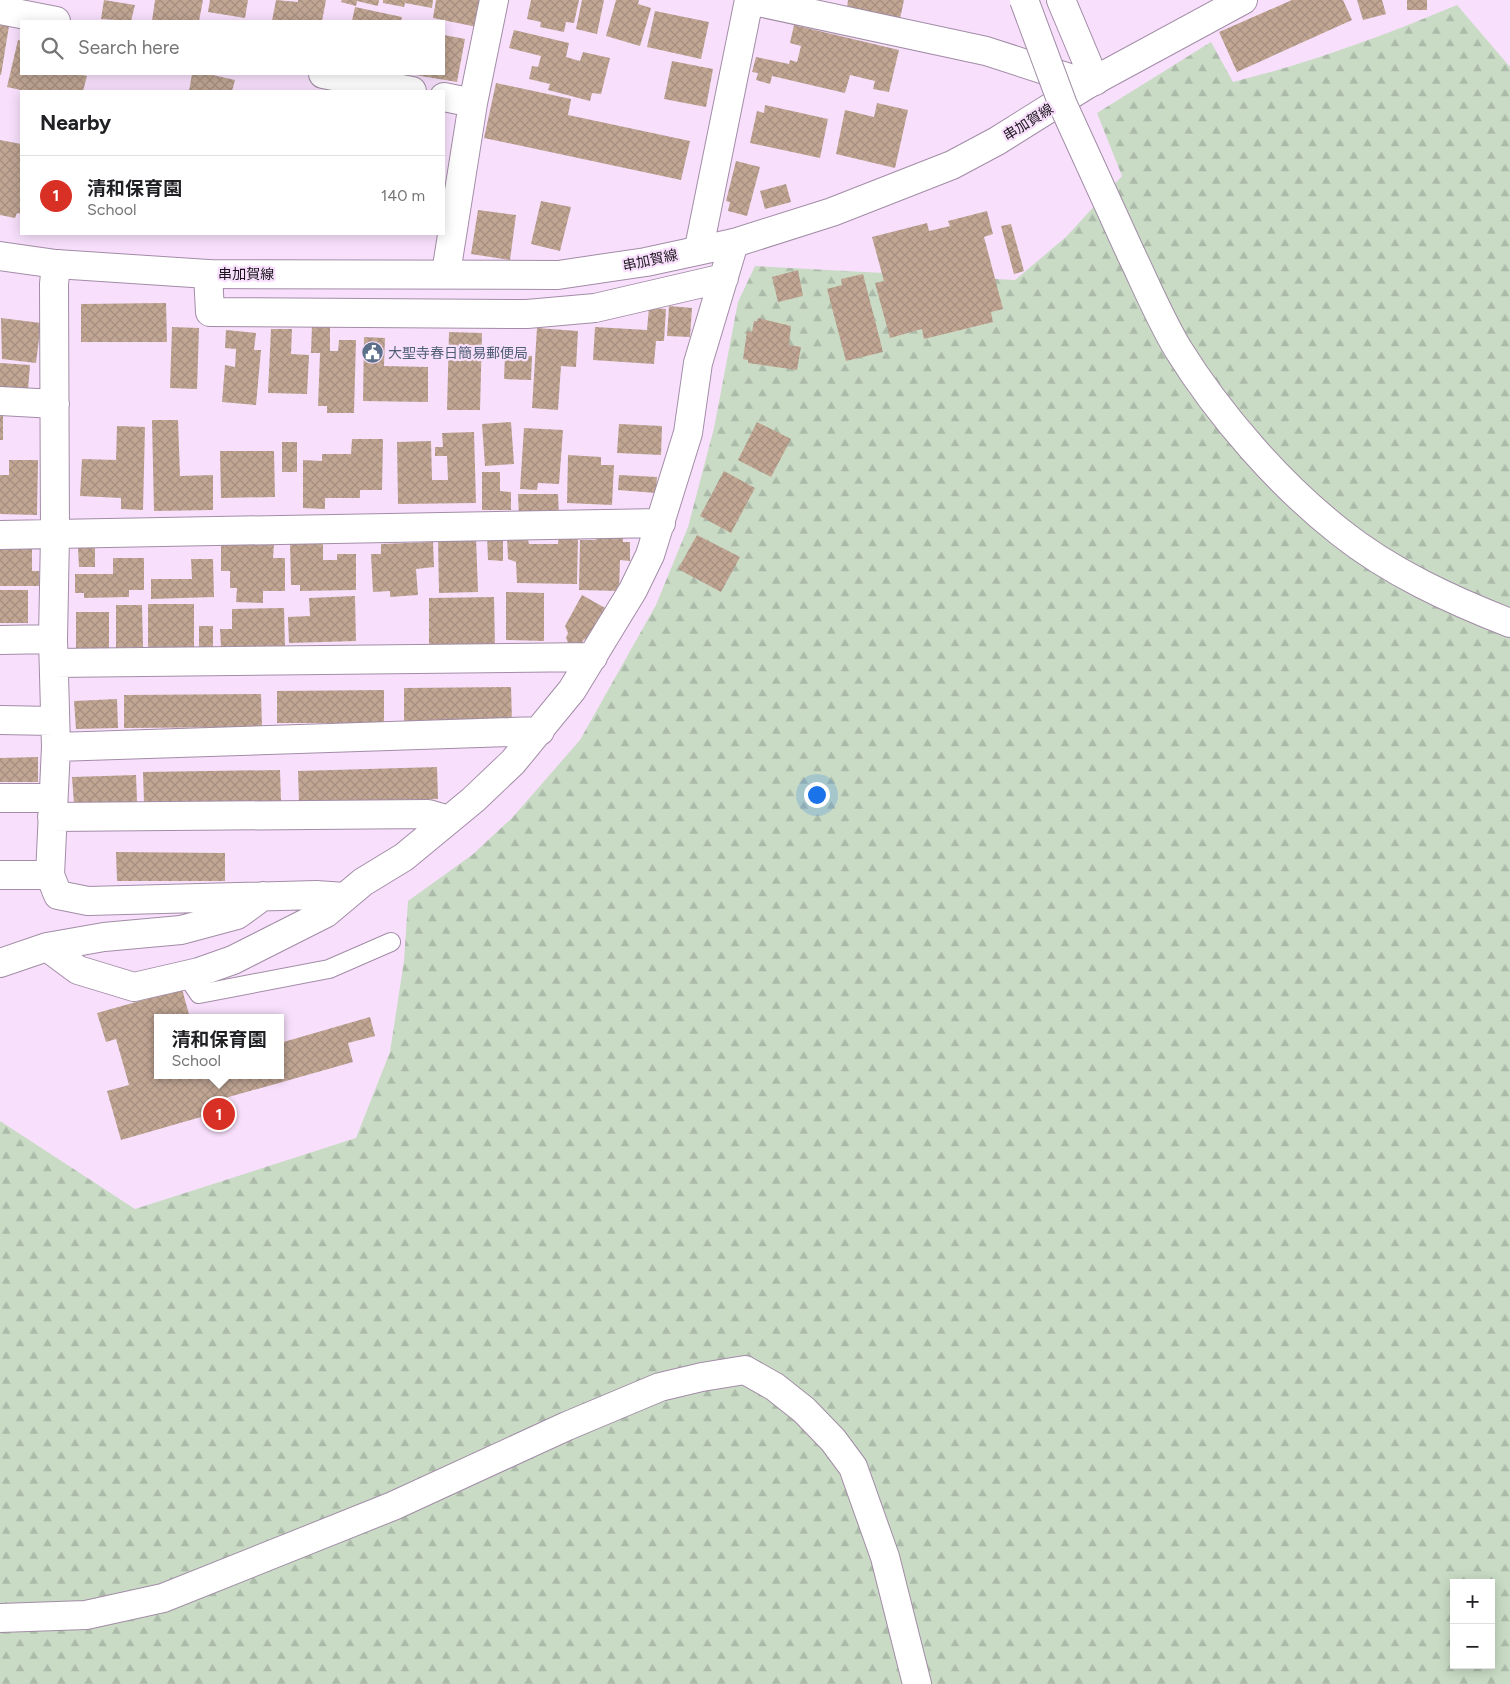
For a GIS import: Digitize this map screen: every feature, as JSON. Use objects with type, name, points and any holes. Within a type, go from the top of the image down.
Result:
[{"type":"street","points":[[446,273],[473,103],[494,0]]},
{"type":"street","points":[[699,248],[749,0],[986,51],[1091,83]]},
{"type":"street","points":[[1024,0],[1063,105],[1131,254],[1178,348],[1242,435],[1279,476],[1341,533],[1397,570],[1460,604],[1510,623]]},
{"type":"street","points":[[1061,0],[1091,83]]},
{"type":"street","name":"串加賀線","points":[[0,256],[56,264],[208,274],[446,273],[558,275],[646,262],[699,248],[734,242],[832,212],[952,165],[997,142],[1091,83],[1243,0]]},
{"type":"street","points":[[0,10],[51,20]]},
{"type":"street","points":[[328,75],[407,90]]},
{"type":"street","points":[[445,98],[473,103]]},
{"type":"street","points":[[47,947],[78,970],[134,986],[186,975],[233,960],[326,913],[345,897],[404,857],[449,820],[513,762],[572,690],[634,590],[650,555],[688,433],[698,363],[734,242]]},
{"type":"street","points":[[56,264],[54,284],[54,734],[50,875],[58,895],[88,901],[316,894],[345,897]]},
{"type":"street","points":[[208,274],[210,312],[527,314],[595,308],[724,278]]},
{"type":"street","points":[[0,400],[55,404]]},
{"type":"street","points":[[0,535],[661,523]]},
{"type":"street","points":[[0,640],[53,651],[593,657]]},
{"type":"street","points":[[0,720],[54,734],[540,731]]},
{"type":"street","points":[[0,798],[52,807],[428,814],[449,820]]},
{"type":"street","points":[[0,875],[50,875]]},
{"type":"street","points":[[0,963],[47,947],[104,937],[181,930],[237,915],[263,896]]},
{"type":"street","points":[[0,1618],[86,1615],[163,1598],[393,1506],[567,1426],[660,1387],[702,1377],[745,1370],[775,1387],[804,1410],[833,1440],[853,1467],[885,1557],[918,1684]]},
{"type":"lane","points":[[186,975],[198,994],[329,969],[390,942]]},
{"type":"green space","points":[[1457,5],[1510,67],[1510,1684],[0,1684],[0,1121],[135,1209],[356,1138],[390,1052],[404,961],[408,901],[472,855],[512,818],[580,740],[656,605],[688,527],[714,428],[738,302],[755,266],[1015,280],[1066,237],[1122,176],[1097,113],[1211,42],[1233,82],[1262,75],[1374,38]]},
{"type":"building","points":[[104,0],[135,5],[131,20],[101,19]]},
{"type":"building","points":[[155,0],[203,0],[199,20],[152,20]]},
{"type":"building","points":[[210,0],[248,0],[245,18],[208,12]]},
{"type":"building","points":[[276,0],[298,2],[298,0],[326,0],[322,20],[272,20]]},
{"type":"building","points":[[342,0],[379,0],[378,6],[357,1],[356,6],[341,2]]},
{"type":"building","points":[[383,0],[433,0],[432,8],[405,3],[404,7],[383,3]]},
{"type":"building","points":[[436,0],[482,0],[477,27],[433,18]]},
{"type":"building","points":[[531,0],[579,0],[574,23],[566,22],[564,32],[540,27],[541,22],[527,19]]},
{"type":"building","points":[[582,0],[604,0],[597,34],[576,29]]},
{"type":"building","points":[[616,0],[639,0],[638,4],[651,8],[640,46],[606,36]]},
{"type":"building","points":[[848,0],[904,0],[900,19],[847,8]]},
{"type":"building","points":[[1292,0],[1343,0],[1352,20],[1237,72],[1219,32]]},
{"type":"building","points":[[1357,0],[1382,0],[1386,14],[1363,20]]},
{"type":"building","points":[[1407,0],[1427,0],[1427,10],[1407,10]]},
{"type":"building","points":[[355,7],[402,17],[401,20],[352,20]]},
{"type":"building","points":[[655,11],[709,22],[701,59],[647,47]]},
{"type":"building","points":[[0,25],[9,26],[1,75],[0,75]]},
{"type":"building","points":[[794,25],[899,50],[889,92],[873,89],[875,81],[850,75],[845,93],[772,76],[770,84],[756,80],[758,73],[752,72],[756,57],[789,64],[790,60],[797,62],[801,46],[790,43]]},
{"type":"building","points":[[514,30],[569,43],[566,57],[580,61],[583,52],[610,58],[601,94],[592,93],[590,101],[548,90],[550,84],[529,79],[532,66],[538,67],[541,56],[509,48]]},
{"type":"building","points":[[445,35],[465,39],[457,82],[415,75],[445,75]]},
{"type":"building","points":[[18,40],[20,41],[20,75],[87,76],[83,90],[20,90],[7,87]]},
{"type":"building","points":[[672,61],[713,69],[706,107],[664,99]]},
{"type":"building","points":[[192,75],[212,75],[235,80],[232,90],[189,90]]},
{"type":"building","points":[[496,83],[571,99],[568,115],[690,141],[681,180],[484,138]]},
{"type":"building","points":[[877,103],[908,110],[895,168],[836,154],[845,110],[874,117]]},
{"type":"building","points":[[765,105],[828,119],[820,158],[750,143],[757,111],[764,113]]},
{"type":"building","points":[[0,140],[20,144],[20,214],[17,213],[15,218],[0,215]]},
{"type":"building","points":[[736,161],[760,167],[747,216],[728,211],[730,202],[726,201]]},
{"type":"building","points":[[786,184],[791,202],[765,209],[760,191]]},
{"type":"building","points":[[541,201],[571,207],[560,251],[531,244]]},
{"type":"building","points":[[478,210],[516,215],[510,260],[471,254]]},
{"type":"building","points":[[987,211],[993,234],[984,237],[1003,309],[991,312],[993,322],[924,339],[922,329],[890,338],[875,283],[884,281],[872,237],[927,223],[929,231],[950,226],[948,221]]},
{"type":"building","points":[[1011,224],[1024,271],[1014,274],[1001,226]]},
{"type":"building","points":[[798,270],[803,296],[778,302],[772,277]]},
{"type":"building","points":[[863,274],[883,352],[846,361],[827,289],[842,285],[841,279]]},
{"type":"building","points":[[166,303],[167,342],[81,342],[81,304]]},
{"type":"building","points":[[669,306],[692,308],[690,337],[667,336]]},
{"type":"building","points":[[649,308],[666,309],[664,341],[656,341],[654,364],[593,360],[595,327],[647,330]]},
{"type":"building","points":[[1,318],[41,323],[36,363],[2,359]]},
{"type":"building","points":[[758,318],[791,326],[789,345],[801,347],[797,370],[748,363],[748,360],[743,359],[747,331],[752,332],[754,321],[757,321]]},
{"type":"building","points":[[312,325],[330,326],[330,351],[338,351],[339,340],[356,340],[354,413],[327,413],[327,406],[318,406],[320,353],[311,353]]},
{"type":"building","points":[[172,327],[199,328],[197,389],[170,388]]},
{"type":"building","points":[[537,328],[578,331],[576,367],[561,366],[558,410],[532,408]]},
{"type":"building","points":[[271,329],[292,329],[291,354],[309,355],[307,394],[268,393]]},
{"type":"building","points":[[226,330],[256,333],[254,350],[261,350],[256,405],[222,402],[225,365],[235,367],[236,349],[225,348]]},
{"type":"building","points":[[449,332],[482,333],[480,410],[447,410]]},
{"type":"building","points":[[364,337],[385,338],[384,366],[428,367],[428,402],[363,401]]},
{"type":"building","points":[[505,355],[532,356],[531,380],[504,379]]},
{"type":"building","points":[[0,363],[30,365],[28,390],[0,389]]},
{"type":"building","points":[[0,414],[3,414],[3,440],[0,440]]},
{"type":"building","points":[[152,420],[178,420],[180,476],[213,475],[213,510],[154,511]]},
{"type":"building","points":[[511,422],[514,464],[485,466],[482,424]]},
{"type":"building","points":[[757,422],[791,439],[771,477],[738,460]]},
{"type":"building","points":[[619,424],[662,426],[661,455],[617,453]]},
{"type":"building","points":[[117,426],[145,427],[143,510],[121,509],[121,498],[80,496],[82,459],[116,460]]},
{"type":"building","points":[[524,428],[563,430],[559,484],[538,483],[537,490],[520,489]]},
{"type":"building","points":[[474,432],[476,503],[398,504],[397,442],[431,441],[432,480],[448,480],[447,456],[435,456],[435,447],[443,447],[442,433]]},
{"type":"building","points":[[352,439],[383,439],[382,490],[360,490],[360,498],[325,498],[325,509],[303,508],[303,460],[322,461],[322,454],[351,454]]},
{"type":"building","points":[[282,442],[297,442],[297,472],[282,472]]},
{"type":"building","points":[[220,451],[274,451],[275,497],[221,498]]},
{"type":"building","points":[[568,455],[601,457],[601,465],[614,465],[612,505],[567,503]]},
{"type":"building","points":[[9,460],[38,460],[37,515],[0,514],[0,475],[9,475]]},
{"type":"building","points":[[724,471],[755,488],[731,533],[700,516]]},
{"type":"building","points":[[482,472],[500,472],[500,491],[511,492],[511,510],[482,510]]},
{"type":"building","points":[[619,475],[657,477],[656,493],[618,490]]},
{"type":"building","points":[[518,494],[558,494],[559,516],[519,517]]},
{"type":"building","points":[[597,534],[623,535],[623,542],[630,542],[630,561],[620,560],[619,591],[579,590],[580,540],[596,540]]},
{"type":"building","points":[[578,535],[577,584],[517,583],[516,562],[508,559],[507,536],[527,536],[529,544],[558,544],[559,536]]},
{"type":"building","points":[[697,535],[740,557],[721,592],[678,569]]},
{"type":"building","points":[[487,536],[503,536],[503,561],[488,560]]},
{"type":"building","points":[[476,537],[478,592],[439,593],[438,538]]},
{"type":"building","points":[[290,542],[323,542],[323,560],[337,560],[337,554],[356,554],[356,590],[300,591],[300,585],[291,585]]},
{"type":"building","points":[[433,542],[434,567],[416,569],[418,595],[390,597],[390,591],[373,592],[371,554],[381,554],[381,544]]},
{"type":"building","points":[[221,543],[274,544],[273,558],[285,558],[285,591],[263,591],[263,603],[236,602],[237,588],[230,588],[230,571],[221,571]]},
{"type":"building","points":[[0,547],[32,547],[32,571],[39,571],[40,586],[0,586]]},
{"type":"building","points":[[95,547],[95,567],[79,567],[78,548]]},
{"type":"building","points":[[113,558],[144,558],[144,590],[129,590],[129,597],[84,598],[84,593],[75,593],[75,574],[113,574]]},
{"type":"building","points":[[191,559],[213,559],[214,597],[151,599],[151,579],[192,579]]},
{"type":"building","points":[[0,590],[28,590],[28,623],[0,623]]},
{"type":"building","points":[[506,592],[544,593],[544,641],[506,640]]},
{"type":"building","points":[[582,595],[607,609],[590,642],[584,639],[582,643],[569,645],[565,626]]},
{"type":"building","points":[[355,596],[356,641],[289,643],[288,617],[310,616],[309,598]]},
{"type":"building","points":[[494,597],[495,647],[429,648],[429,598]]},
{"type":"building","points":[[148,604],[194,604],[194,650],[148,651]]},
{"type":"building","points":[[116,605],[142,605],[143,647],[116,648]]},
{"type":"building","points":[[284,608],[285,646],[221,647],[220,629],[232,629],[232,609]]},
{"type":"building","points":[[76,612],[109,612],[109,653],[76,653]]},
{"type":"building","points":[[199,626],[213,626],[213,649],[199,649]]},
{"type":"building","points":[[511,687],[512,722],[404,723],[404,688]]},
{"type":"building","points":[[384,690],[384,723],[277,723],[277,691]]},
{"type":"building","points":[[261,694],[262,727],[124,728],[124,695]]},
{"type":"building","points":[[117,699],[118,728],[76,729],[74,701]]},
{"type":"building","points":[[38,757],[38,782],[0,782],[0,758]]},
{"type":"building","points":[[437,767],[438,799],[299,802],[298,771]]},
{"type":"building","points":[[280,770],[281,801],[144,803],[143,772]]},
{"type":"building","points":[[136,775],[137,802],[74,804],[72,777]]},
{"type":"building","points":[[116,852],[225,853],[225,881],[117,881]]},
{"type":"building","points":[[182,989],[189,1014],[154,1014],[154,1079],[284,1079],[284,1042],[370,1017],[375,1036],[348,1043],[353,1062],[204,1104],[208,1115],[121,1140],[107,1091],[129,1085],[116,1039],[106,1042],[97,1013]]},
{"type":"place","name":"大聖寺春日簡易郵便局","points":[[372,353]]},
{"type":"place","name":"清和保育園","points":[[219,1114]]}]
